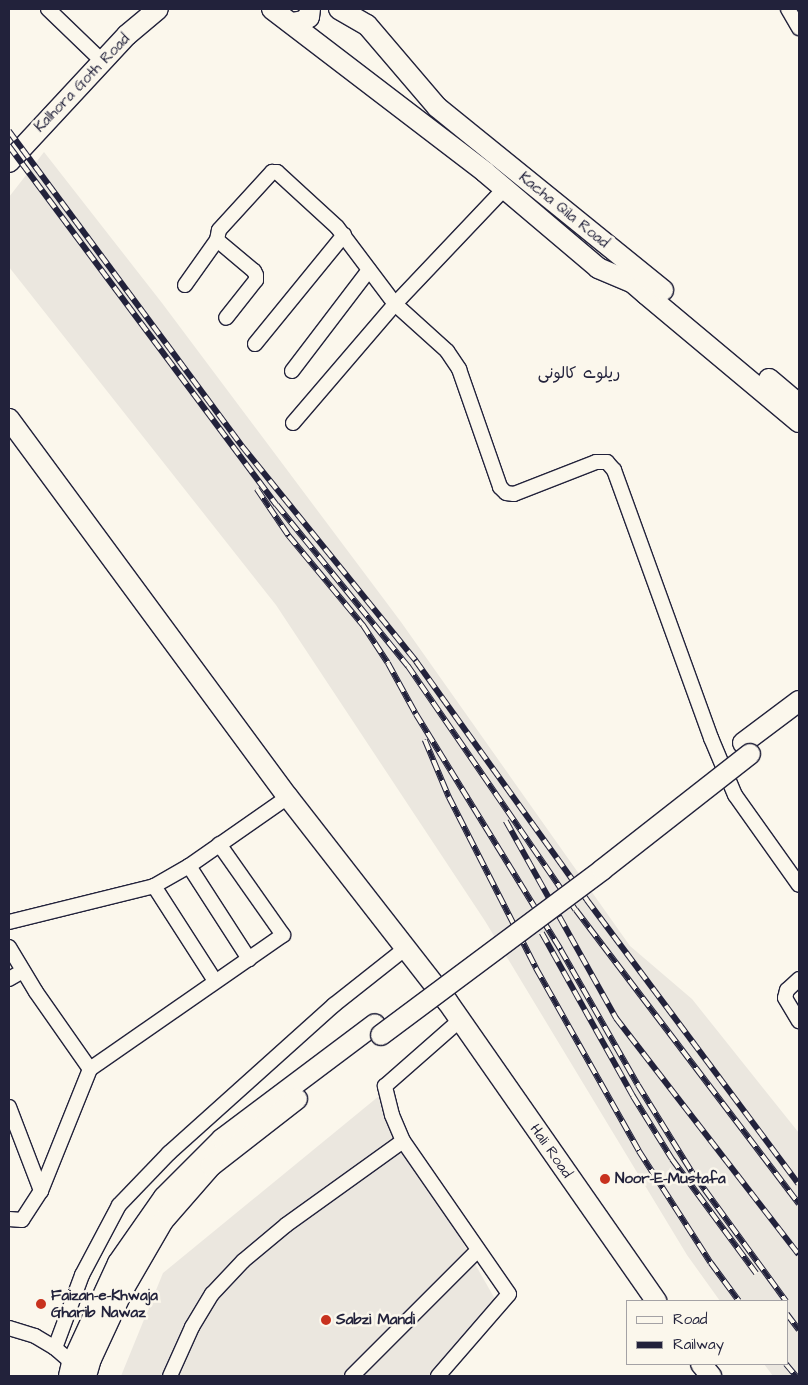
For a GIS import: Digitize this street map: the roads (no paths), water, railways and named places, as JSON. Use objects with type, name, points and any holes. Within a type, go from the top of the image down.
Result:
[{"type":"street","points":[[48,9],[103,62]]},
{"type":"street","name":"Kalhora Goth Road","points":[[9,162],[128,35],[158,9]]},
{"type":"street","points":[[272,9],[292,22],[504,188],[598,268],[640,289],[799,422]]},
{"type":"street","points":[[292,22],[303,21],[310,17],[310,9]]},
{"type":"street","name":"Kacha Qila Road","points":[[339,9],[367,25],[437,107],[799,404]]},
{"type":"street","points":[[788,9],[799,28]]},
{"type":"street","points":[[185,285],[217,240],[219,230],[272,172],[277,172],[344,235],[395,304],[446,351],[459,369],[500,487],[506,493],[514,494],[596,462],[607,462],[614,470],[711,738],[735,795],[799,886]]},
{"type":"street","points":[[293,423],[395,304],[504,188]]},
{"type":"street","points":[[255,344],[344,235]]},
{"type":"street","points":[[217,240],[254,270],[256,275],[256,280],[226,318]]},
{"type":"street","points":[[610,247],[640,289]]},
{"type":"street","name":"Kacha Qila Road","points":[[598,268],[636,303],[799,436]]},
{"type":"street","points":[[292,371],[369,270]]},
{"type":"street","name":"Hali Road","points":[[9,419],[288,796],[447,1001],[655,1300]]},
{"type":"street","points":[[746,749],[799,701]]},
{"type":"street","points":[[86,1376],[91,1359],[123,1290],[163,1221],[211,1166],[291,1104],[378,1030],[645,821],[746,749],[799,718]]},
{"type":"street","points":[[9,922],[154,886],[189,866],[288,796]]},
{"type":"street","points":[[9,1219],[22,1220],[42,1191],[90,1069],[283,935],[219,844]]},
{"type":"street","points":[[189,866],[249,958]]},
{"type":"street","points":[[154,886],[215,981]]},
{"type":"street","points":[[9,947],[23,971],[90,1069]]},
{"type":"street","points":[[55,1348],[82,1275],[119,1205],[169,1153],[334,1005],[406,948]]},
{"type":"street","points":[[9,979],[23,971]]},
{"type":"street","points":[[799,979],[787,990],[785,998],[799,1021]]},
{"type":"street","points":[[438,1376],[509,1294],[403,1141],[392,1115],[385,1086],[460,1020]]},
{"type":"street","points":[[70,1369],[118,1263],[164,1197],[222,1139],[378,1030]]},
{"type":"street","points":[[9,1107],[42,1191]]},
{"type":"street","points":[[170,1376],[192,1326],[212,1294],[242,1261],[286,1225],[403,1141]]},
{"type":"street","points":[[352,1376],[478,1250]]},
{"type":"street","points":[[9,1328],[35,1336],[55,1348],[70,1369]]},
{"type":"street","points":[[703,1365],[710,1376]]},
{"type":"railway","points":[[9,131],[242,446],[416,661],[587,900],[799,1184]]},
{"type":"railway","points":[[9,146],[277,505],[408,666],[576,910],[799,1204]]},
{"type":"railway","points":[[257,489],[289,536],[363,625],[388,663],[416,714],[561,950],[638,1085],[692,1172],[785,1300]]},
{"type":"railway","points":[[425,740],[449,797],[536,968],[639,1151],[711,1263],[738,1300]]},
{"type":"railway","points":[[506,821],[616,1018],[799,1255]]},
{"type":"railway","points":[[542,933],[633,1096],[672,1159],[756,1273]]},
{"type":"railway","points":[[788,1315],[799,1330]]},
{"type":"railway","points":[[787,1365],[796,1376]]},
{"type":"place","name":"Noor-E-Mustafa","points":[[605,1179]]},
{"type":"place","name":"Faizan-e-Khwaja Gharib Nawaz","points":[[41,1304]]},
{"type":"place","name":"Sabzi Mandi","points":[[326,1320]]},
{"type":"district","name":"ریلوے کالونی","points":[[579,373]]}]
